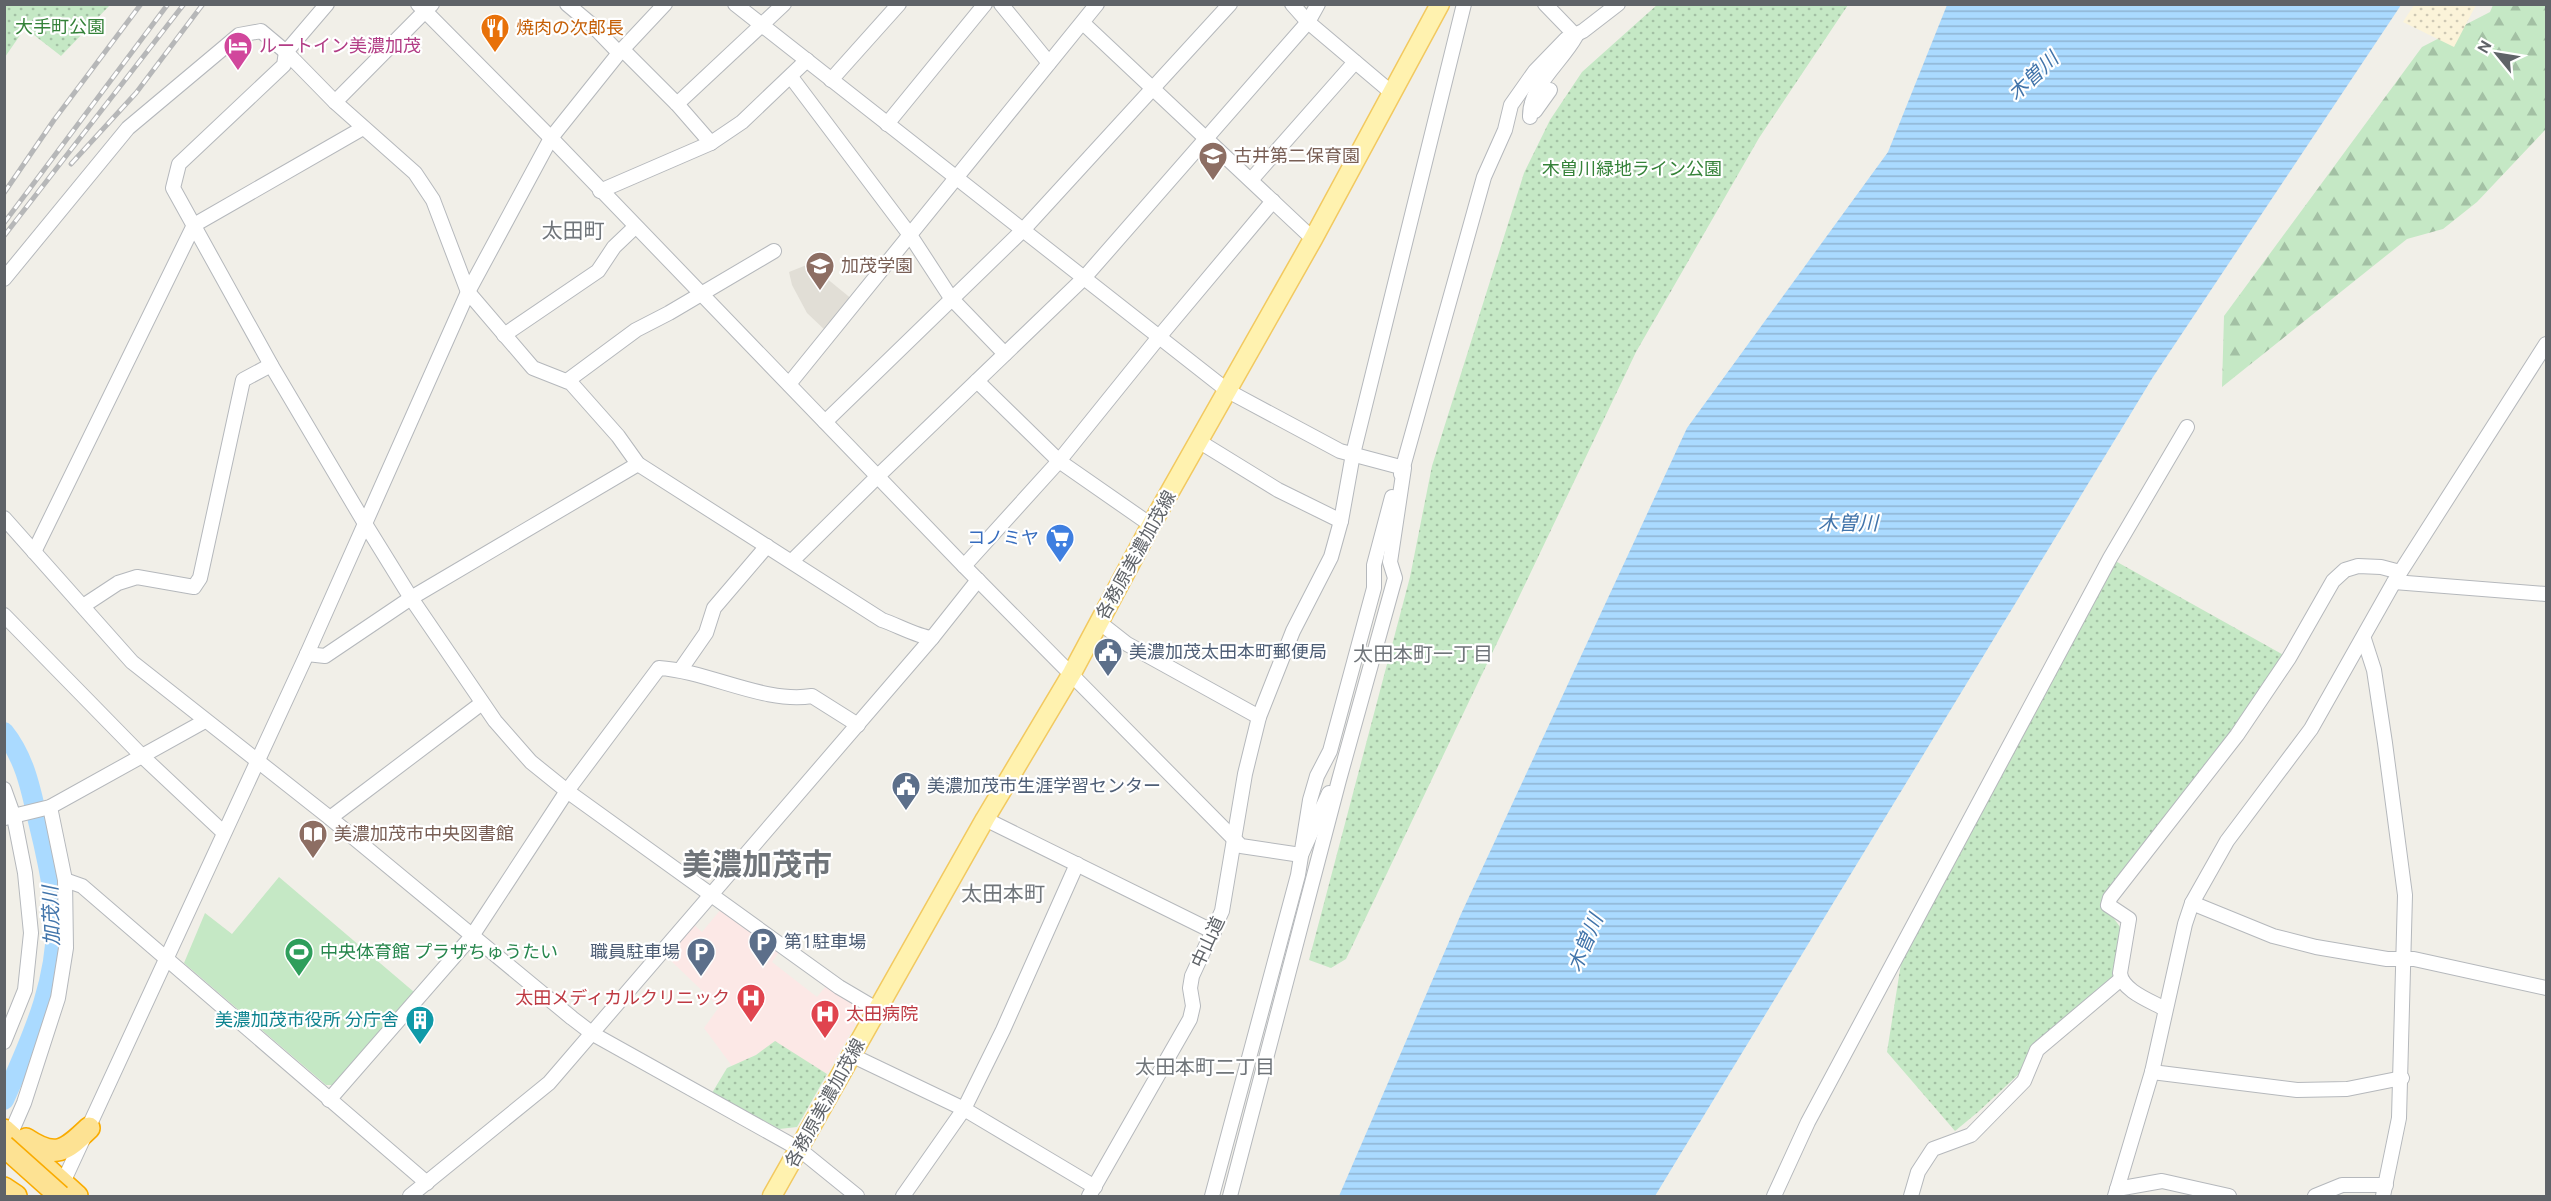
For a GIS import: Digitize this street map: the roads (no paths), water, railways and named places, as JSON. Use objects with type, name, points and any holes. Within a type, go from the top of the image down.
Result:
[{"type":"highway","points":[[6,1143],[26,1139],[39,1148],[53,1151],[68,1148],[89,1128]]},
{"type":"highway","points":[[6,1143],[60,1195]]},
{"type":"highway","points":[[4,1188],[16,1197]]},
{"type":"main road","name":"各務原美濃加茂線","points":[[772,1197],[985,819],[1072,674],[1151,525],[1313,239],[1440,4]]},
{"type":"street","points":[[327,4],[286,52],[284,65],[179,164],[172,188],[271,365],[411,598],[482,703],[531,762],[567,792],[839,987],[878,1010]]},
{"type":"street","points":[[567,4],[677,104],[711,144]]},
{"type":"street","points":[[60,1195],[223,832],[307,654],[468,292],[551,138],[621,52],[665,4]]},
{"type":"street","points":[[735,4],[1228,391],[1340,451],[1404,468]]},
{"type":"street","points":[[677,104],[784,4]]},
{"type":"street","points":[[831,80],[899,4]]},
{"type":"street","points":[[887,124],[985,4]]},
{"type":"street","points":[[1001,4],[1050,63]]},
{"type":"street","points":[[789,384],[1097,4]]},
{"type":"street","points":[[825,422],[1023,230],[1230,4]]},
{"type":"street","points":[[1292,4],[1308,22],[1392,93]]},
{"type":"street","points":[[792,561],[1084,278],[1208,140],[1308,22],[1318,4]]},
{"type":"street","name":"中山道","points":[[1092,1192],[1190,1019],[1193,1006],[1190,988],[1192,976],[1219,922],[1228,885],[1245,774],[1259,717],[1293,631],[1331,557],[1341,521],[1353,454],[1464,4]]},
{"type":"street","points":[[1545,4],[1576,36]]},
{"type":"street","points":[[1230,1197],[1339,780],[1395,578],[1390,562],[1404,468],[1484,177],[1505,130],[1511,105],[1535,71],[1566,39],[1576,36],[1618,4]]},
{"type":"street","points":[[335,102],[425,7],[964,566],[1241,846],[1300,855]]},
{"type":"street","points":[[1083,23],[1313,239]]},
{"type":"street","points":[[4,279],[128,128],[239,35],[261,31],[286,52],[363,128],[415,173],[433,200],[468,292],[533,368],[572,383],[618,436],[638,464],[882,620],[924,638],[932,638]]},
{"type":"street","points":[[1550,90],[1530,117],[1529,105],[1576,36]]},
{"type":"street","points":[[600,191],[711,144],[742,122],[807,60]]},
{"type":"street","points":[[1251,180],[1355,62]]},
{"type":"street","points":[[791,77],[910,235],[951,298],[1005,354]]},
{"type":"street","points":[[34,552],[194,225],[363,128]]},
{"type":"street","points":[[964,566],[1059,461],[1273,201]]},
{"type":"street","points":[[504,335],[598,271],[614,247],[635,227]]},
{"type":"street","points":[[567,381],[636,330],[774,251]]},
{"type":"street","points":[[2116,1193],[2152,1072],[2185,924],[2192,903],[2226,842],[2311,729],[2364,639],[2397,577],[2547,344]]},
{"type":"street","points":[[83,606],[118,583],[137,577],[194,587],[200,578],[243,380],[271,365]]},
{"type":"street","points":[[977,381],[1059,461],[1151,525]]},
{"type":"street","points":[[1774,1197],[1808,1122],[2110,558],[2187,427]]},
{"type":"street","points":[[1200,442],[1278,490],[1341,521]]},
{"type":"street","points":[[307,654],[325,656],[411,598],[638,464]]},
{"type":"street","points":[[1212,1197],[1298,875],[1310,800],[1317,776],[1330,751],[1374,588],[1374,565],[1395,485],[1404,468]]},
{"type":"street","points":[[4,518],[132,662],[330,818],[593,1034],[799,1149],[858,1197]]},
{"type":"street","points":[[681,669],[706,633],[714,608],[767,546]]},
{"type":"street","points":[[1911,1197],[1918,1172],[1933,1149],[1971,1135],[2024,1081],[2037,1050],[2121,979],[2129,919],[2108,905],[2110,898],[2237,735],[2289,658],[2333,581],[2345,570],[2358,566],[2381,567],[2397,577],[2547,594]]},
{"type":"street","points":[[410,1197],[549,1083],[932,638],[978,580]]},
{"type":"street","points":[[4,615],[141,755],[223,832]]},
{"type":"street","points":[[1099,622],[1127,644],[1259,717]]},
{"type":"street","points":[[2315,1197],[2342,1185],[2385,1191],[2399,1118],[2402,1078],[2405,895],[2379,701],[2374,670],[2364,639]]},
{"type":"street","points":[[329,1100],[472,936],[567,792],[658,668],[681,669],[796,699],[812,696],[858,724]]},
{"type":"street","points":[[330,818],[482,703]]},
{"type":"street","points":[[9,818],[50,807],[204,721]]},
{"type":"street","points":[[1300,855],[1333,785],[1339,780]]},
{"type":"street","points":[[4,789],[9,818],[25,873],[31,933],[25,990],[4,1042]]},
{"type":"street","points":[[6,1143],[24,1103],[58,998],[66,948],[65,880],[50,807]]},
{"type":"street","points":[[985,819],[1214,932]]},
{"type":"street","points":[[903,1197],[964,1109],[1003,1030],[1077,864]]},
{"type":"street","points":[[65,880],[82,886],[426,1183]]},
{"type":"street","points":[[2192,903],[2273,936],[2316,947],[2404,960],[2414,959],[2547,988]]},
{"type":"street","points":[[2121,979],[2130,988],[2165,1009]]},
{"type":"street","points":[[851,1055],[964,1109],[1092,1192]]},
{"type":"street","points":[[2152,1072],[2296,1090],[2347,1089],[2402,1078]]},
{"type":"street","points":[[2116,1193],[2162,1181],[2229,1197]]},
{"type":"water","name":"木曽川","points":[[1947,5],[2401,5],[2153,377],[1655,1196],[1339,1196],[1461,914],[1687,428],[1888,152]]},
{"type":"waterway","name":"加茂川","points":[[4,732],[22,763],[30,786],[52,885],[56,931],[54,957],[42,1006],[4,1100]]},
{"type":"railway","points":[[4,193],[54,120],[141,4]]},
{"type":"railway","points":[[4,223],[168,4]]},
{"type":"railway","points":[[4,236],[184,4]]},
{"type":"railway","points":[[71,164],[136,93],[203,4]]},
{"type":"place","name":"焼肉の次郎長","points":[[495,54]]},
{"type":"place","name":"ルートイン美濃加茂","points":[[238,72]]},
{"type":"place","name":"古井第二保育園","points":[[1213,182]]},
{"type":"place","name":"加茂学園","points":[[820,292]]},
{"type":"place","name":"コノミヤ","points":[[1060,564]]},
{"type":"place","name":"美濃加茂太田本町郵便局","points":[[1108,678]]},
{"type":"place","name":"美濃加茂市生涯学習センター","points":[[906,812]]},
{"type":"place","name":"美濃加茂市中央図書館","points":[[313,860]]},
{"type":"place","name":"第1駐車場","points":[[763,968]]},
{"type":"place","name":"中央体育館 プラザちゅうたい","points":[[299,978]]},
{"type":"place","name":"職員駐車場","points":[[701,978]]},
{"type":"place","name":"太田メディカルクリニック","points":[[751,1024]]},
{"type":"place","name":"太田病院","points":[[825,1040]]},
{"type":"place","name":"美濃加茂市役所 分庁舎","points":[[420,1046]]},
{"type":"district","name":"太田町","points":[[573,231]]},
{"type":"district","name":"太田本町一丁目","points":[[1423,654]]},
{"type":"district","name":"美濃加茂市","points":[[757,865]]},
{"type":"district","name":"太田本町","points":[[1003,894]]},
{"type":"district","name":"太田本町二丁目","points":[[1205,1067]]},
{"type":"park label","name":"大手町公園","points":[[60,27]]},
{"type":"park label","name":"木曽川緑地ライン公園","points":[[1632,169]]}]
